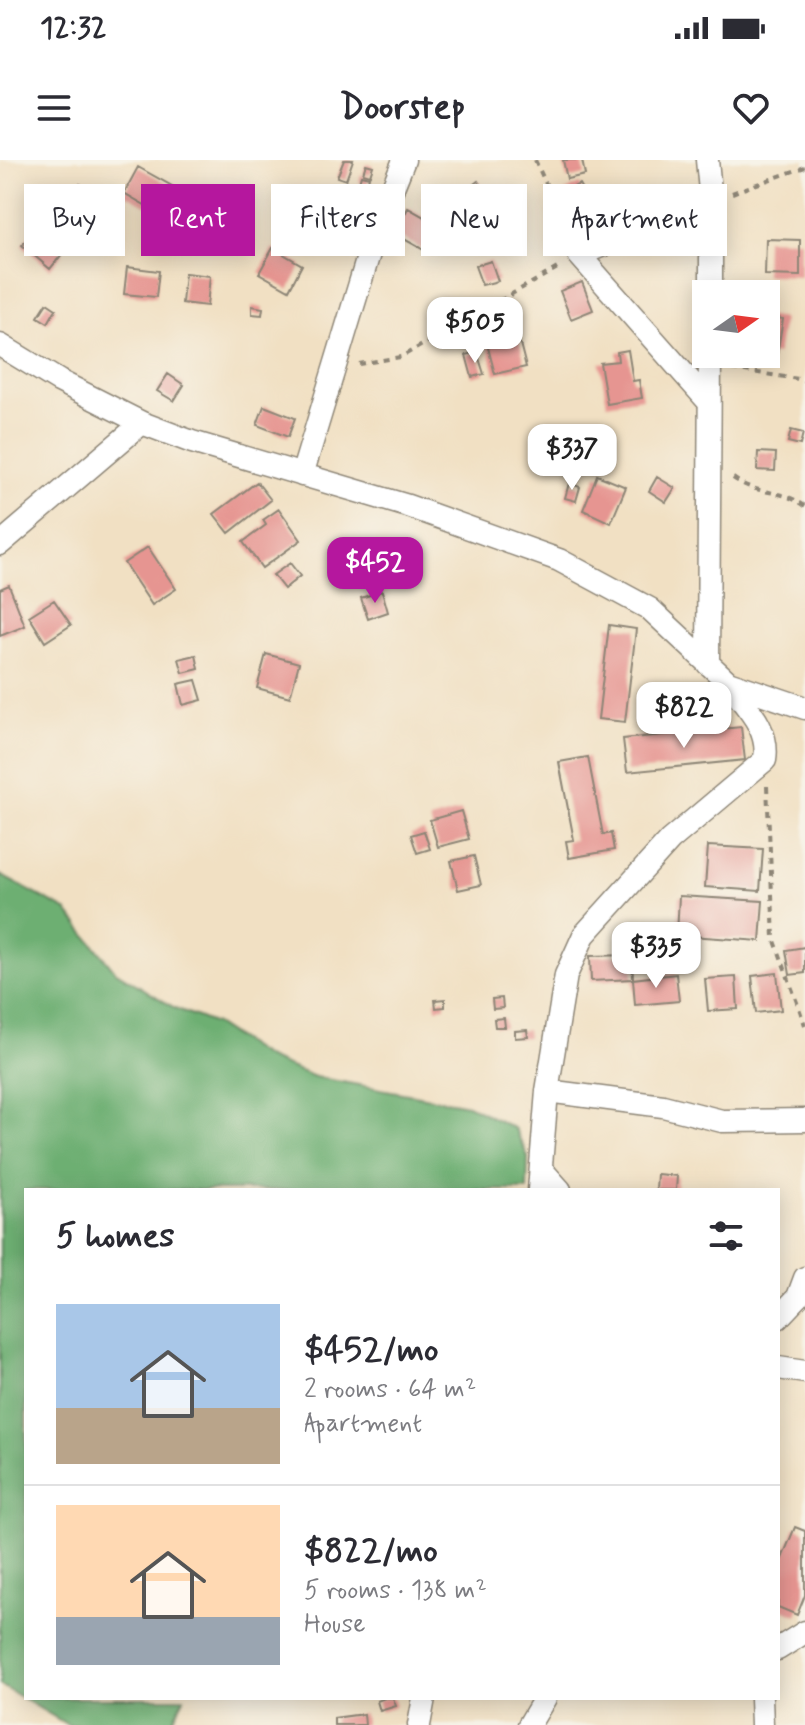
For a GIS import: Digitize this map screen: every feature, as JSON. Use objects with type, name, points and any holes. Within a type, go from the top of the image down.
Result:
[{"type":"street","points":[[302,475],[377,227],[404,160]]},
{"type":"street","points":[[707,160],[709,184]]},
{"type":"street","points":[[580,256],[708,401]]},
{"type":"street","points":[[711,256],[711,280]]},
{"type":"street","points":[[0,345],[59,381],[142,423],[408,506],[559,560],[650,609],[728,682],[762,728],[768,743],[765,760],[670,840],[584,935],[566,975],[547,1091],[541,1181]]},
{"type":"street","points":[[708,664],[710,368]]},
{"type":"street","points":[[0,544],[142,423]]},
{"type":"street","points":[[728,682],[805,708]]},
{"type":"street","points":[[547,1091],[663,1106],[722,1121],[805,1120]]},
{"type":"street","points":[[780,1316],[798,1297],[805,1278]]},
{"type":"street","points":[[780,1368],[805,1372]]},
{"type":"street","points":[[780,1648],[805,1632]]},
{"type":"street","points":[[419,1725],[424,1700]]},
{"type":"street","points":[[529,1725],[544,1700]]},
{"type":"street","points":[[761,1700],[762,1725]]},
{"type":"path","points":[[535,160],[546,184]]},
{"type":"path","points":[[727,195],[805,167]]},
{"type":"path","points":[[335,369],[401,357],[577,256]]},
{"type":"path","points":[[748,368],[805,380]]},
{"type":"path","points":[[711,464],[751,491],[786,493],[805,506]]},
{"type":"path","points":[[765,760],[774,938],[805,1025]]},
{"type":"green space","points":[[0,875],[66,910],[115,971],[175,1008],[215,1024],[267,1058],[315,1077],[468,1105],[515,1129],[528,1157],[527,1188],[24,1188],[24,1699],[0,1685]]},
{"type":"green space","points":[[26,1700],[183,1700],[170,1725],[68,1725]]},
{"type":"building","points":[[344,160],[353,160],[346,180],[337,177]]},
{"type":"building","points":[[563,160],[582,160],[585,175],[567,179]]},
{"type":"building","points":[[366,164],[373,166],[370,175],[363,173]]},
{"type":"building","points":[[138,167],[168,184],[141,184],[141,203],[125,191]]},
{"type":"building","points":[[361,175],[369,177],[367,184],[359,182]]},
{"type":"building","points":[[408,208],[421,215],[421,248],[405,240],[405,211]]},
{"type":"building","points":[[766,239],[800,240],[800,276],[765,275]]},
{"type":"building","points":[[271,252],[271,256],[287,256],[302,265],[289,290],[259,273]]},
{"type":"building","points":[[35,256],[61,256],[50,269]]},
{"type":"building","points":[[491,261],[498,281],[482,285],[475,266]]},
{"type":"building","points":[[127,267],[159,271],[156,297],[124,294]]},
{"type":"building","points":[[185,273],[210,276],[207,306],[182,303]]},
{"type":"building","points":[[582,282],[593,310],[571,319],[560,291]]},
{"type":"building","points":[[47,303],[56,309],[48,323],[38,317]]},
{"type":"building","points":[[252,306],[263,308],[262,315],[252,314]]},
{"type":"building","points":[[517,332],[526,367],[495,374],[486,340]]},
{"type":"building","points":[[628,350],[633,381],[639,380],[642,398],[607,404],[600,363],[618,361],[617,352]]},
{"type":"building","points":[[477,352],[484,374],[472,377],[466,355]]},
{"type":"building","points":[[168,374],[184,385],[174,401],[157,391]]},
{"type":"building","points":[[264,406],[295,418],[288,437],[257,425]]},
{"type":"building","points":[[791,430],[803,433],[800,445],[788,442]]},
{"type":"building","points":[[758,452],[776,453],[775,471],[757,470]]},
{"type":"building","points":[[597,475],[626,487],[611,523],[583,510]]},
{"type":"building","points":[[657,477],[675,488],[666,502],[649,491]]},
{"type":"building","points":[[257,482],[271,500],[229,533],[214,514]]},
{"type":"building","points":[[569,483],[580,487],[576,501],[565,498]]},
{"type":"building","points":[[279,509],[301,540],[262,568],[243,542],[266,525],[263,520]]},
{"type":"building","points":[[148,547],[176,589],[152,605],[124,563]]},
{"type":"building","points":[[290,563],[300,576],[284,589],[273,575]]},
{"type":"building","points":[[9,585],[25,626],[0,636],[0,589]]},
{"type":"building","points":[[382,591],[388,612],[368,619],[361,598]]},
{"type":"building","points":[[54,600],[71,625],[45,642],[29,616]]},
{"type":"building","points":[[609,625],[636,629],[625,722],[598,719]]},
{"type":"building","points":[[266,654],[299,663],[290,697],[257,688]]},
{"type":"building","points":[[196,655],[199,669],[183,673],[179,659]]},
{"type":"building","points":[[196,680],[202,700],[183,705],[178,684]]},
{"type":"building","points":[[741,727],[745,760],[627,772],[623,739]]},
{"type":"building","points":[[588,757],[603,835],[611,833],[614,850],[569,858],[566,841],[574,840],[559,762]]},
{"type":"building","points":[[461,811],[469,839],[438,847],[430,820]]},
{"type":"building","points":[[424,831],[430,849],[417,853],[411,835]]},
{"type":"building","points":[[708,846],[763,849],[760,891],[705,887]]},
{"type":"building","points":[[474,856],[481,885],[458,890],[451,861]]},
{"type":"building","points":[[679,896],[763,901],[760,941],[677,935]]},
{"type":"building","points":[[805,947],[805,973],[790,975],[786,950]]},
{"type":"building","points":[[632,955],[633,979],[591,981],[590,956]]},
{"type":"building","points":[[777,973],[781,1010],[756,1013],[752,976]]},
{"type":"building","points":[[676,974],[679,1001],[635,1005],[633,979]]},
{"type":"building","points":[[736,977],[738,1009],[708,1011],[705,979]]},
{"type":"building","points":[[502,998],[503,1008],[493,1009],[492,999]]},
{"type":"building","points":[[445,999],[445,1007],[436,1008],[435,1000]]},
{"type":"building","points":[[504,1018],[505,1027],[495,1027],[494,1019]]},
{"type":"building","points":[[527,1030],[528,1037],[515,1038],[515,1031]]},
{"type":"building","points":[[657,1174],[677,1176],[676,1188],[656,1188]]},
{"type":"building","points":[[795,1527],[805,1531],[805,1595],[797,1615],[780,1608],[780,1563]]},
{"type":"building","points":[[394,1700],[396,1706],[380,1711],[377,1701]]},
{"type":"building","points":[[364,1714],[365,1725],[334,1725],[334,1718]]}]
